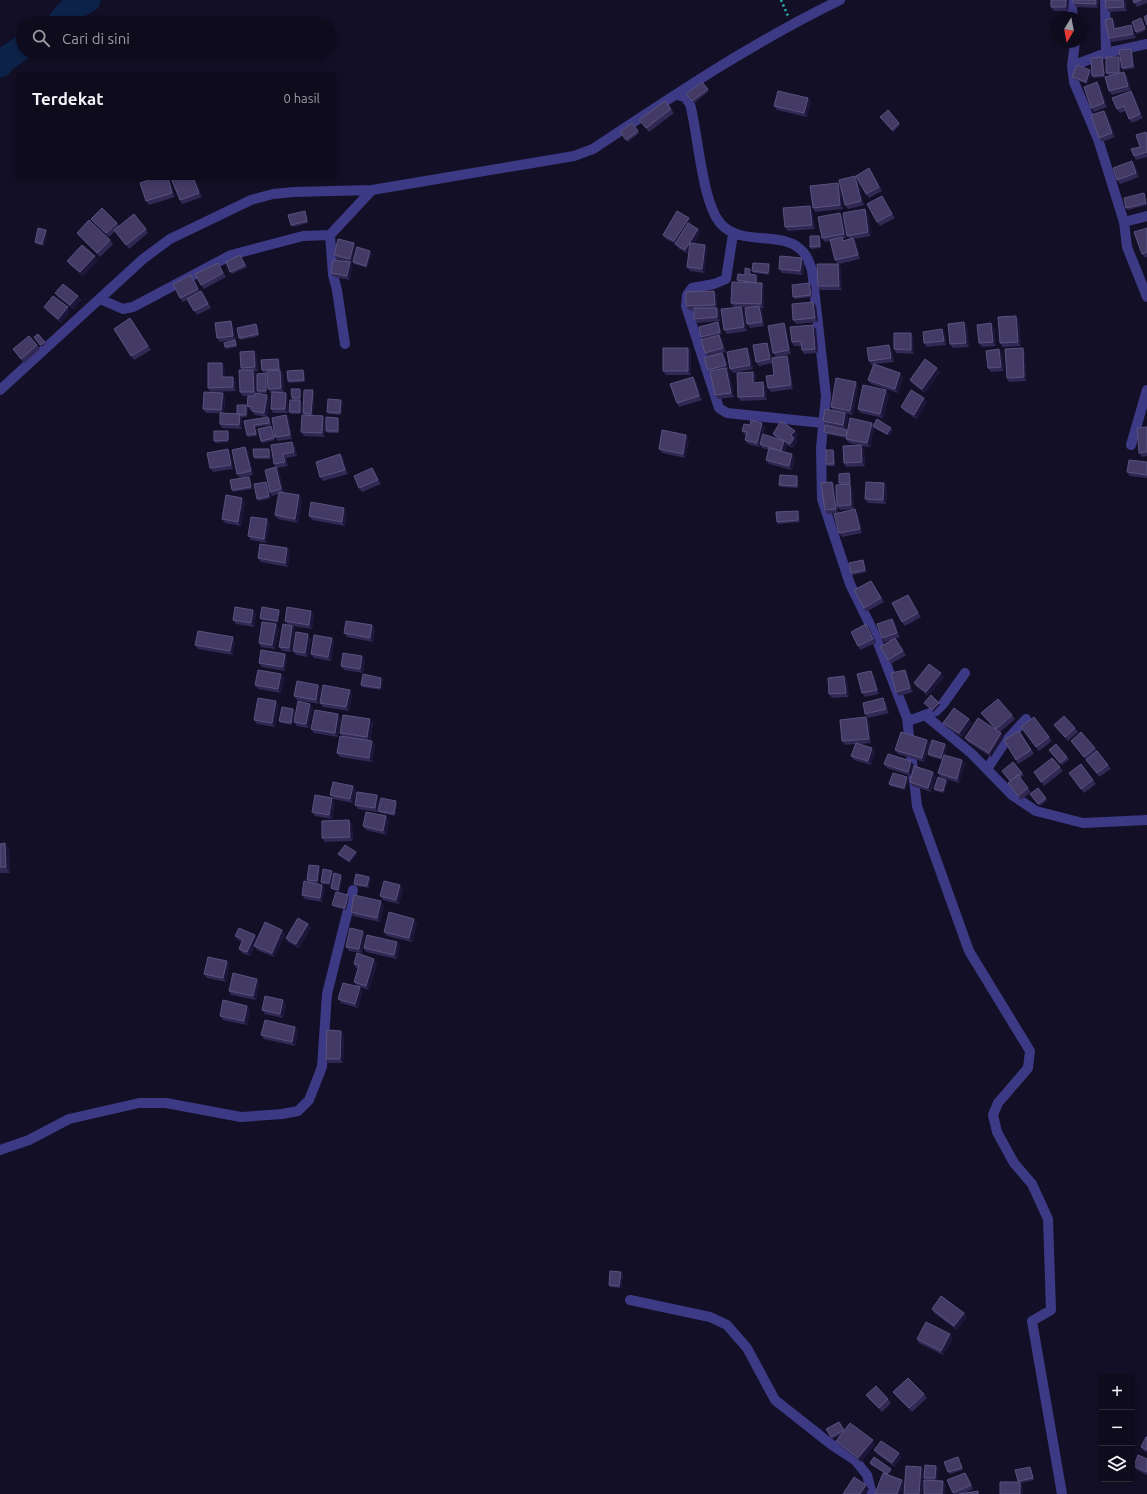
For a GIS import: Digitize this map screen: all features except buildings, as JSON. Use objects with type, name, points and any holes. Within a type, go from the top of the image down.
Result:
[{"type":"street","points":[[0,390],[138,263],[170,239],[251,200],[273,194],[294,192],[372,190],[574,156],[593,149],[677,95],[699,79],[792,23],[840,0]]},
{"type":"street","points":[[1071,0],[1072,12]]},
{"type":"street","points":[[1105,0],[1106,53]]},
{"type":"street","points":[[1072,66],[1106,53],[1147,44]]},
{"type":"street","points":[[1074,48],[1072,66],[1074,82],[1098,139],[1124,222],[1127,248],[1147,297]]},
{"type":"street","points":[[677,95],[685,98],[690,104],[704,181],[713,212],[720,224],[733,234],[783,241],[800,247],[807,256],[812,270],[816,297],[826,396],[822,448],[822,499],[828,522],[850,584],[875,635],[907,718],[917,806],[969,951],[1030,1051],[1028,1068],[998,1103],[993,1115],[997,1132],[1014,1163],[1032,1184],[1048,1219],[1051,1310],[1032,1321],[1062,1494]]},
{"type":"street","points":[[100,299],[122,309],[133,308],[232,255],[303,236],[330,234],[372,190]]},
{"type":"street","points":[[1124,222],[1147,216]]},
{"type":"street","points":[[330,234],[333,275],[337,290],[345,344]]},
{"type":"street","points":[[733,234],[726,278],[714,284],[692,288],[687,295],[686,306],[719,408],[727,413],[823,423]]},
{"type":"street","points":[[1131,445],[1147,390]]},
{"type":"street","points":[[907,718],[911,720],[936,711],[943,704],[965,673]]},
{"type":"street","points":[[925,715],[971,753],[1012,795],[1036,811],[1083,823],[1147,820]]},
{"type":"street","points":[[987,769],[1005,742],[1026,719]]},
{"type":"street","points":[[0,1150],[30,1140],[69,1119],[140,1102],[166,1102],[241,1117],[282,1114],[298,1111],[309,1100],[322,1067],[327,994],[353,890]]},
{"type":"street","points":[[630,1300],[710,1317],[727,1325],[747,1348],[775,1400],[832,1445],[855,1460],[867,1475],[872,1494]]},
{"type":"path","points":[[780,0],[792,23]]},
{"type":"waterway","points":[[65,16],[71,9],[88,0]]},
{"type":"waterway","points":[[0,65],[4,60],[16,52]]}]
